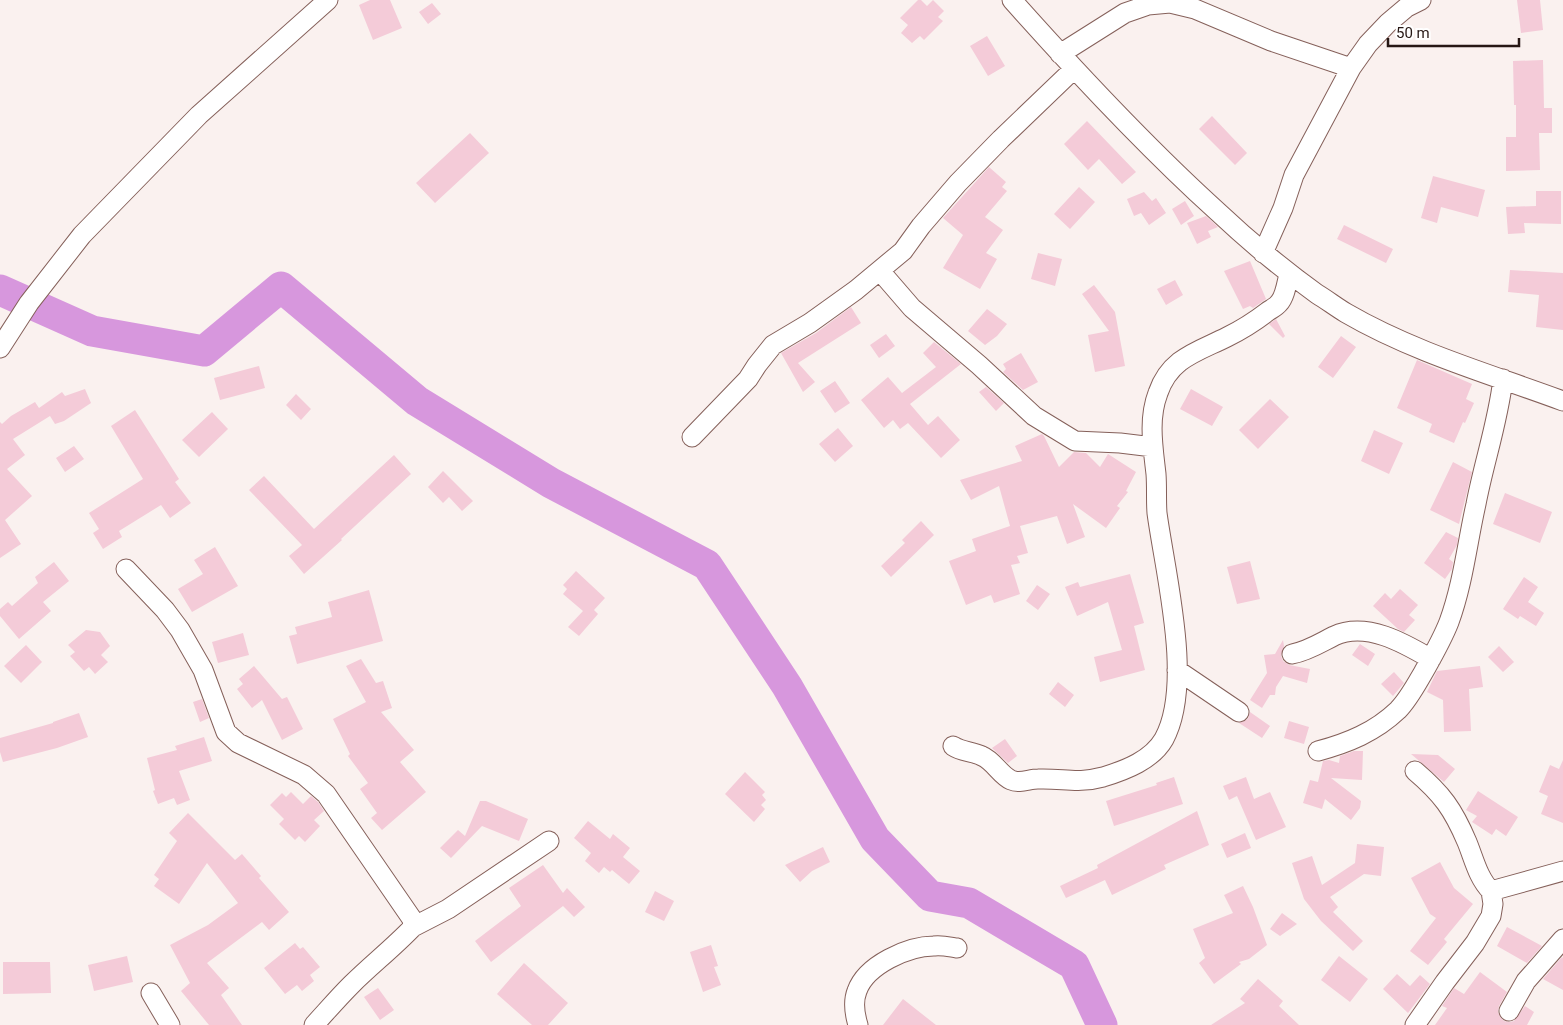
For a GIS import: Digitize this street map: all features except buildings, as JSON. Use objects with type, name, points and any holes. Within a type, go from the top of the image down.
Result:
[{"type":"street","points":[[0,348],[29,303],[88,228],[199,115],[328,0]]},
{"type":"street","points":[[1012,0],[1074,69],[1180,177],[1263,253],[1289,274],[1345,312],[1389,335],[1446,359],[1563,401]]},
{"type":"street","points":[[1263,253],[1283,208],[1294,175],[1351,68],[1368,44],[1388,23],[1407,7],[1421,0]]},
{"type":"street","points":[[1060,54],[1125,13],[1148,5],[1170,3],[1196,10],[1271,41],[1351,68]]},
{"type":"street","points":[[692,437],[748,379],[773,345],[810,323],[880,271],[903,251],[921,226],[964,177],[1074,69]]},
{"type":"street","points":[[880,271],[912,308],[979,365],[1034,416],[1075,441],[1153,447]]},
{"type":"street","points":[[953,746],[960,751],[971,752],[984,757],[1014,782],[1047,779],[1075,782],[1090,780],[1132,767],[1151,753],[1164,740],[1171,722],[1176,699],[1177,670],[1170,593],[1157,511],[1152,417],[1158,393],[1168,371],[1189,354],[1227,337],[1281,302],[1289,274]]},
{"type":"street","points":[[1318,751],[1343,745],[1354,740],[1377,727],[1392,715],[1415,688],[1431,659],[1448,624],[1459,586],[1476,503],[1498,415],[1503,379]]},
{"type":"street","points":[[126,569],[165,610],[180,630],[203,670],[226,732],[238,743],[304,775],[326,794],[412,918],[413,927]]},
{"type":"street","points":[[1292,654],[1311,649],[1349,630],[1360,630],[1404,644],[1431,659]]},
{"type":"street","points":[[1177,670],[1239,712]]},
{"type":"street","points":[[1415,771],[1433,786],[1448,805],[1460,826],[1483,883],[1491,891],[1493,904],[1491,916],[1476,943],[1445,982],[1415,1025]]},
{"type":"street","points":[[314,1025],[350,986],[375,962],[391,950],[413,927],[448,909],[549,841]]},
{"type":"street","points":[[1491,891],[1563,871]]},
{"type":"street","points":[[1509,1011],[1526,981],[1563,939]]},
{"type":"street","points":[[858,1025],[855,1013],[857,991],[866,976],[880,965],[916,948],[934,946],[957,948]]},
{"type":"street","points":[[151,994],[170,1025]]},
{"type":"waterway","points":[[0,290],[92,331],[204,351],[281,287],[417,401],[551,483],[707,565],[787,686],[875,839],[930,896],[969,903],[1074,965],[1102,1025]]}]
